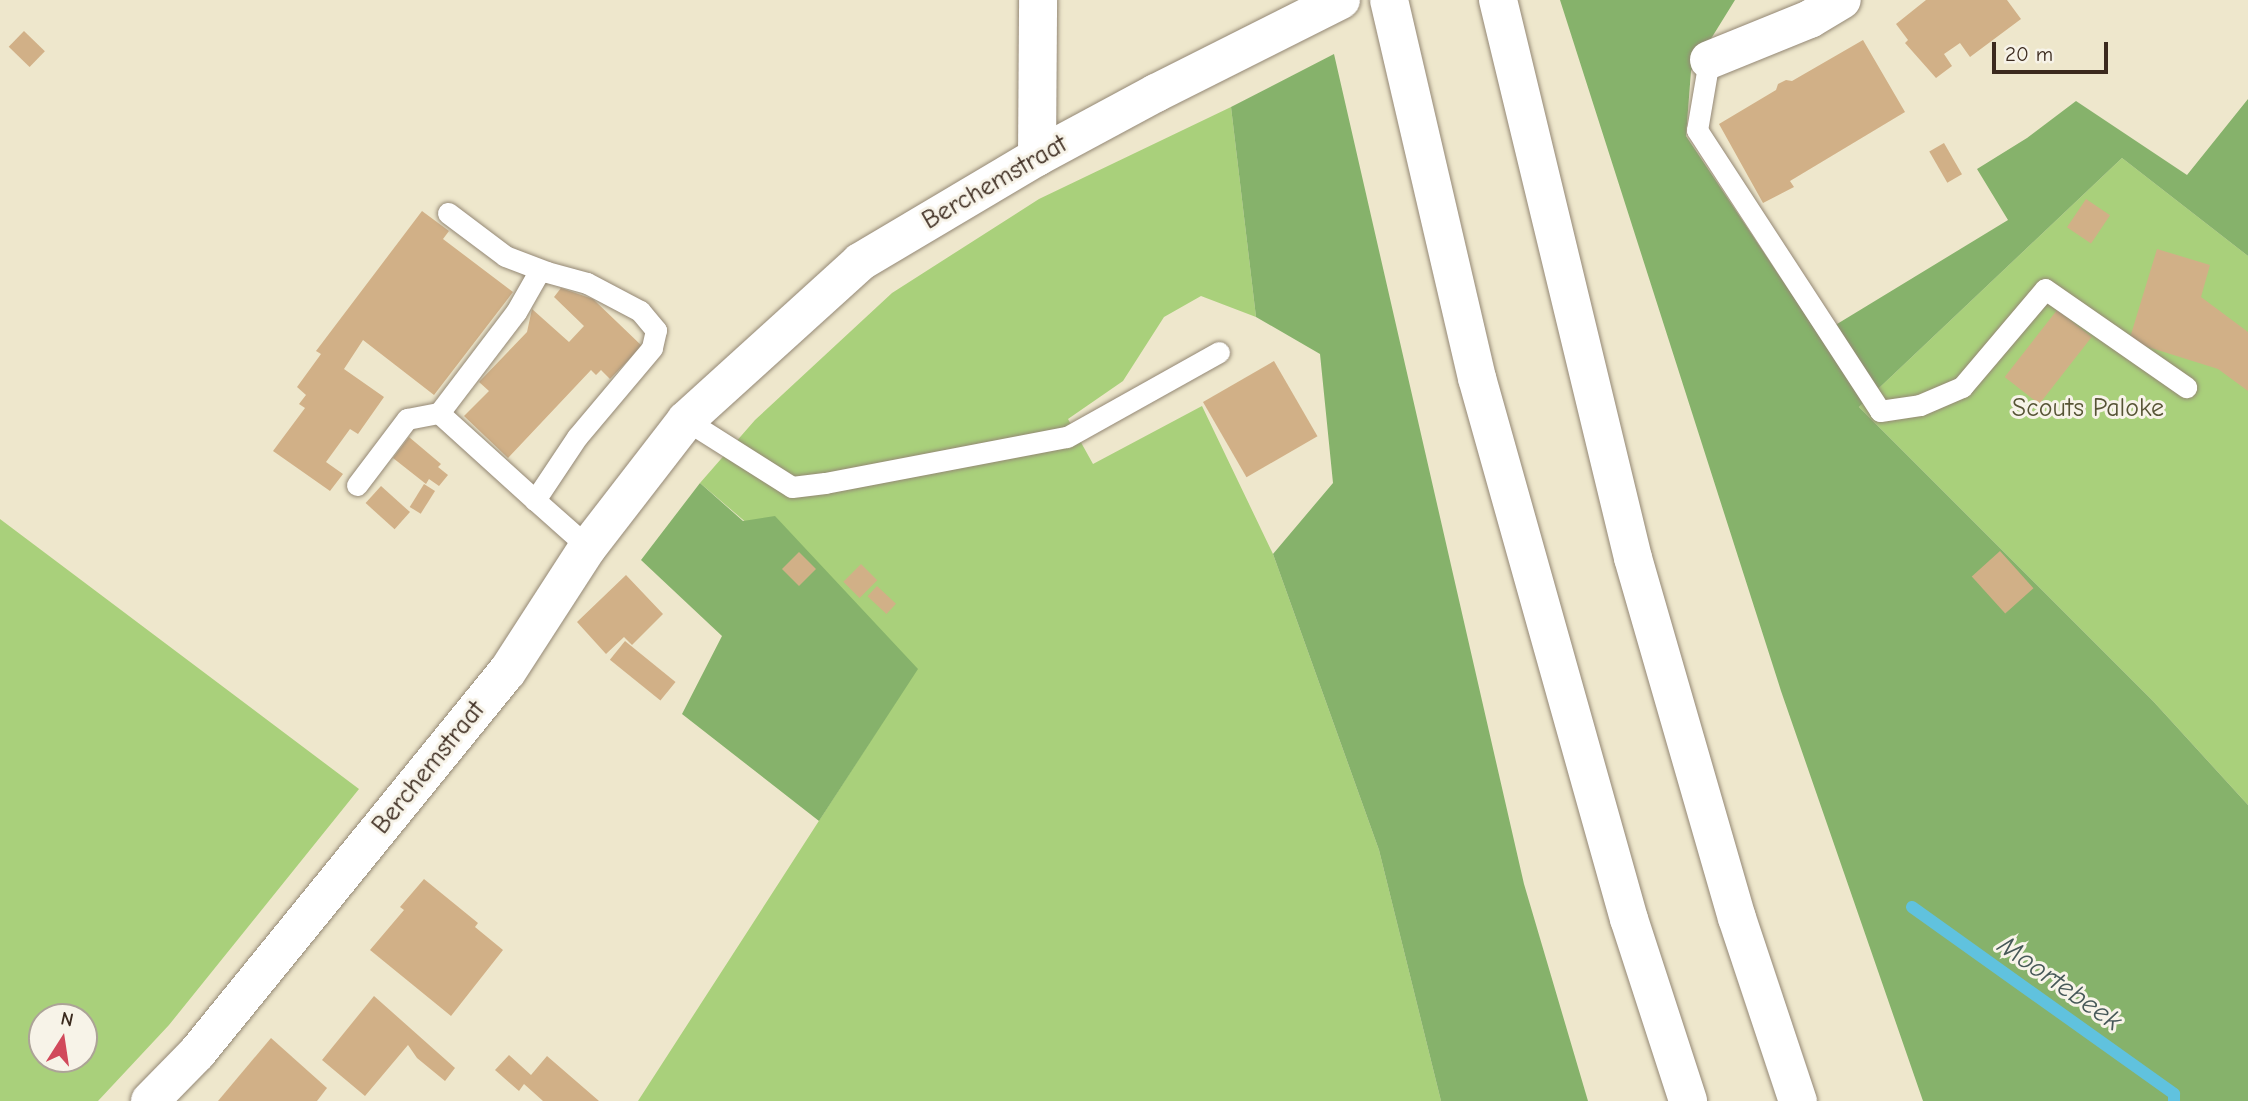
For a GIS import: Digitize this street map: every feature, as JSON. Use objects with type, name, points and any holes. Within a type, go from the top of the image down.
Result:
[{"type":"main road","points":[[1037,157],[1038,0]]},
{"type":"main road","name":"Berchemstraat","points":[[150,1101],[197,1054],[507,672],[588,547],[686,420],[860,262],[1037,157],[1156,93],[1341,0]]},
{"type":"main road","points":[[1389,0],[1477,379],[1629,919],[1688,1101]]},
{"type":"main road","points":[[1498,0],[1633,558],[1737,918],[1798,1101]]},
{"type":"main road","points":[[1709,60],[1810,19],[1842,0]]},
{"type":"lane","points":[[1709,60],[1697,130],[1881,411],[1920,405],[1962,387],[2045,289],[2186,387]]},
{"type":"lane","points":[[448,213],[505,256],[540,270],[587,283],[640,311],[656,330],[652,348],[577,437],[535,500]]},
{"type":"lane","points":[[357,485],[407,419],[439,413],[516,312],[540,270]]},
{"type":"lane","points":[[686,420],[792,487],[1067,437],[1219,352]]},
{"type":"lane","points":[[439,413],[588,547]]},
{"type":"green space","points":[[1560,0],[1735,0],[1691,71],[1686,136],[1819,335],[2008,220],[1977,169],[2027,138],[2076,101],[2187,175],[2248,99],[2248,256],[2122,158],[1859,407],[2153,701],[2248,805],[2248,1101],[1923,1101],[1781,691]]},
{"type":"green space","points":[[1334,54],[1524,884],[1588,1101],[1441,1101],[1379,850],[1273,554],[1333,483],[1320,354],[1256,317],[1231,107]]},
{"type":"green space","points":[[1231,107],[1256,317],[1201,296],[1164,317],[1123,381],[1068,419],[1093,464],[1202,406],[1273,554],[1379,850],[1441,1101],[638,1101],[917,669],[700,483],[755,420],[892,293],[1039,199]]},
{"type":"green space","name":"Scouts Paloke","points":[[2122,158],[2248,256],[2248,805],[2153,701],[1859,407]]},
{"type":"green space","points":[[700,483],[743,521],[775,516],[918,669],[819,821],[682,714],[722,636],[641,560]]},
{"type":"green space","points":[[0,519],[359,789],[169,1025],[98,1101],[0,1101]]},
{"type":"building","points":[[1926,0],[2007,0],[2021,19],[1970,57],[1960,43],[1944,54],[1952,66],[1936,78],[1905,43],[1908,40],[1896,24]]},
{"type":"building","points":[[24,31],[45,51],[30,67],[9,47]]},
{"type":"building","points":[[1863,40],[1905,112],[1790,181],[1794,187],[1763,203],[1719,124],[1776,90],[1778,84],[1786,80],[1792,81]]},
{"type":"building","points":[[1944,143],[1962,174],[1947,183],[1929,152]]},
{"type":"building","points":[[2086,199],[2110,215],[2091,243],[2067,227]]},
{"type":"building","points":[[422,211],[449,231],[443,239],[513,292],[434,395],[363,340],[344,369],[384,397],[358,434],[350,429],[326,462],[343,474],[330,491],[273,451],[305,408],[299,404],[306,395],[297,387],[321,354],[316,351]]},
{"type":"building","points":[[2157,249],[2210,265],[2201,297],[2248,332],[2248,391],[2218,369],[2129,341]]},
{"type":"building","points":[[561,288],[593,299],[642,346],[610,379],[601,370],[596,375],[591,370],[508,458],[464,416],[489,391],[479,382],[527,332],[532,309],[569,342],[584,326],[554,297]]},
{"type":"building","points":[[2057,310],[2092,337],[2039,404],[2005,377]]},
{"type":"building","points":[[1274,361],[1318,436],[1246,477],[1203,402]]},
{"type":"building","points":[[409,437],[441,464],[438,467],[448,475],[439,486],[429,479],[426,484],[393,458]]},
{"type":"building","points":[[424,484],[435,491],[421,514],[410,507]]},
{"type":"building","points":[[381,486],[410,512],[395,529],[366,503]]},
{"type":"building","points":[[2000,551],[2033,588],[2005,614],[1972,576]]},
{"type":"building","points":[[799,552],[816,569],[799,586],[782,569]]},
{"type":"building","points":[[861,564],[877,580],[860,598],[843,582]]},
{"type":"building","points":[[626,575],[663,614],[632,645],[624,637],[606,654],[577,622]]},
{"type":"building","points":[[877,586],[896,604],[886,614],[867,596]]},
{"type":"building","points":[[625,641],[676,682],[660,701],[610,660]]},
{"type":"building","points":[[424,879],[478,923],[475,927],[503,950],[451,1016],[370,950],[404,910],[400,907]]},
{"type":"building","points":[[374,996],[455,1068],[445,1081],[417,1058],[408,1045],[365,1096],[322,1060]]},
{"type":"building","points":[[271,1038],[327,1088],[317,1101],[218,1101]]},
{"type":"building","points":[[509,1055],[531,1075],[547,1056],[599,1101],[543,1101],[524,1084],[519,1091],[495,1070]]},
{"type":"waterway","name":"Moortebeek","points":[[1912,907],[2174,1094],[2174,1101]]}]
